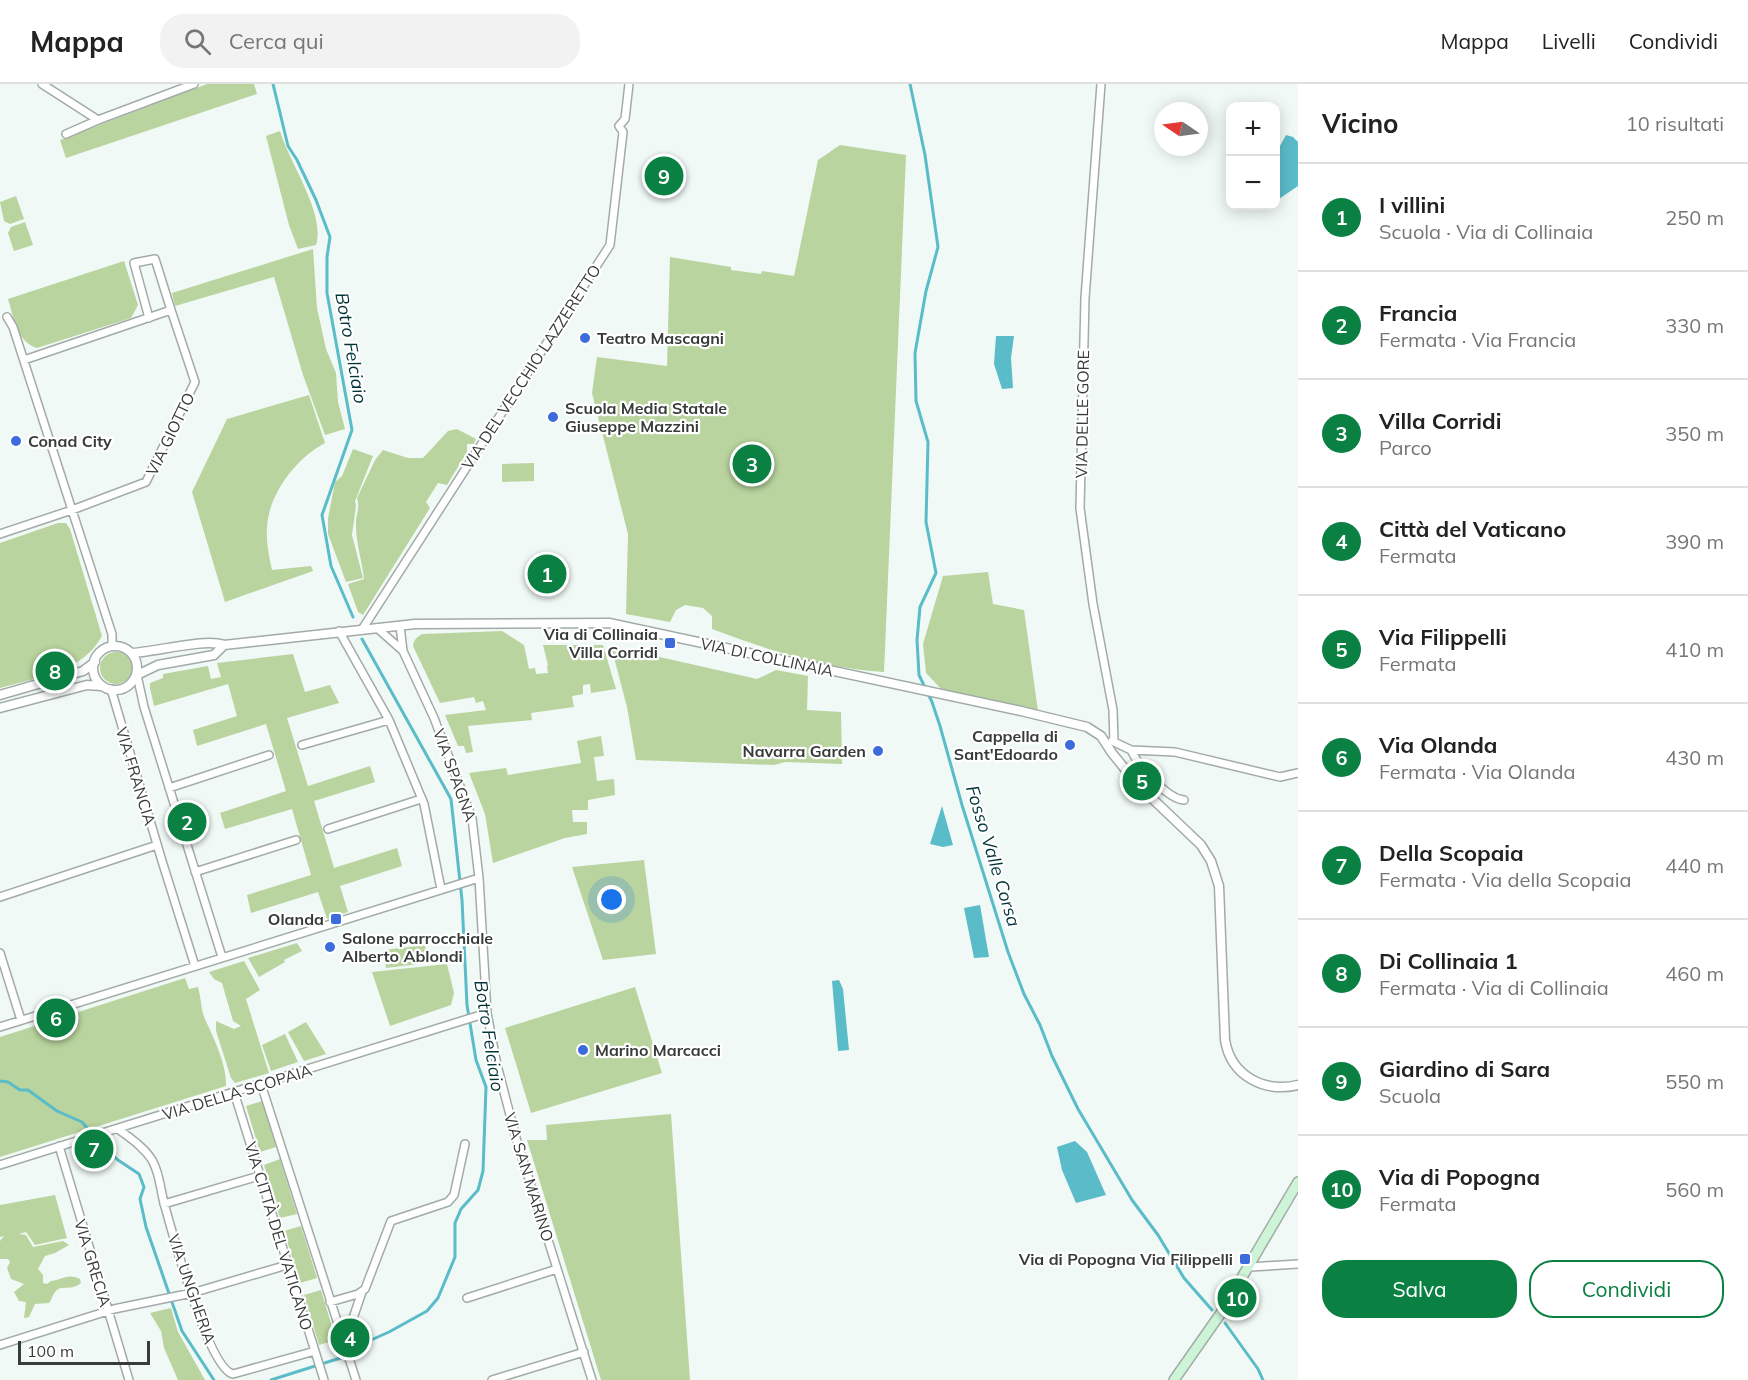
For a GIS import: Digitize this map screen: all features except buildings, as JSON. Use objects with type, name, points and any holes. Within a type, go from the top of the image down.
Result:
[{"type":"main road","points":[[1174,1380],[1250,1267],[1298,1182]]},
{"type":"street","points":[[42,84],[98,120]]},
{"type":"street","points":[[66,134],[194,84]]},
{"type":"street","name":"VIA DEL VECCHIO LAZZERETTO","points":[[363,628],[610,245],[623,132],[620,126],[625,119],[629,84]]},
{"type":"street","name":"VIA DELLE GORE","points":[[1101,84],[1085,298],[1080,508],[1093,604],[1113,710],[1114,742]]},
{"type":"street","name":"VIA GIOTTO","points":[[0,534],[146,482],[195,382],[155,259],[134,263],[149,318]]},
{"type":"street","points":[[24,360],[171,310]]},
{"type":"street","points":[[7,317],[13,327],[24,360],[112,634],[112,646]]},
{"type":"street","name":"VIA DI COLLINAIA","points":[[132,653],[214,641],[224,645],[377,627],[466,623],[609,623],[1062,720],[1087,727],[1131,750],[1175,752],[1280,777],[1298,773]]},
{"type":"street","name":"VIA SPAGNA","points":[[400,626],[403,651],[434,718],[472,818],[479,878],[487,1013]]},
{"type":"street","name":"VIA SPAGNA","points":[[377,627],[403,651]]},
{"type":"street","points":[[339,631],[389,720],[421,799],[443,888]]},
{"type":"street","name":"VIA DI COLLINAIA","points":[[136,675],[158,665],[214,655],[224,645]]},
{"type":"street","points":[[0,695],[82,671],[95,662],[104,649],[112,646],[120,646],[132,653],[137,662],[136,675],[124,688],[87,685],[0,708]]},
{"type":"street","points":[[95,662],[95,676],[107,688]]},
{"type":"street","name":"VIA FRANCIA","points":[[136,675],[222,957]]},
{"type":"street","name":"VIA FRANCIA","points":[[107,688],[195,966]]},
{"type":"street","points":[[302,745],[389,720]]},
{"type":"street","points":[[1101,736],[1138,785],[1197,840],[1211,861],[1219,886],[1225,1040],[1236,1068],[1250,1079],[1269,1086],[1296,1089]]},
{"type":"street","points":[[1131,750],[1139,763],[1163,788],[1178,800],[1184,800]]},
{"type":"street","name":"VIA FRANCIA","points":[[169,788],[269,755]]},
{"type":"street","points":[[328,829],[421,799]]},
{"type":"street","points":[[195,872],[296,840]]},
{"type":"street","points":[[0,897],[157,845]]},
{"type":"street","points":[[0,1027],[479,878]]},
{"type":"street","points":[[0,953],[21,1020]]},
{"type":"street","name":"VIA DELLA SCOPAIA","points":[[0,1165],[487,1013]]},
{"type":"street","name":"VIA SAN MARINO","points":[[487,1013],[497,1065],[513,1126],[592,1380]]},
{"type":"street","points":[[261,1084],[356,1380]]},
{"type":"street","name":"VIA CITTÀ DEL VATICANO","points":[[234,1092],[324,1380]]},
{"type":"street","name":"VIA UNGHERIA","points":[[118,1129],[144,1149],[151,1158],[160,1180],[164,1204],[188,1294],[207,1340],[229,1373],[238,1373],[315,1351]]},
{"type":"street","points":[[351,1324],[391,1221],[448,1202],[454,1195],[465,1144]]},
{"type":"street","name":"VIA GRECIA","points":[[59,1146],[129,1380]]},
{"type":"street","points":[[164,1204],[259,1176]]},
{"type":"street","points":[[1250,1267],[1298,1264]]},
{"type":"street","points":[[0,1345],[108,1311],[188,1294],[287,1265]]},
{"type":"street","points":[[467,1298],[557,1269]]},
{"type":"street","name":"VIA CITTÀ DEL VATICANO","points":[[330,1302],[362,1292]]},
{"type":"street","points":[[492,1380],[584,1352]]},
{"type":"green space","points":[[207,84],[254,84],[257,94],[66,158],[60,140]]},
{"type":"green space","points":[[280,131],[316,218],[318,232],[316,245],[298,249],[289,225],[266,136]]},
{"type":"green space","points":[[840,145],[906,155],[884,672],[818,662],[733,637],[712,629],[712,616],[703,608],[685,605],[676,610],[670,622],[626,614],[628,534],[592,393],[597,357],[667,366],[670,257],[731,267],[731,270],[761,274],[762,271],[794,276],[818,160]]},
{"type":"green space","points":[[16,196],[24,219],[10,224],[4,221],[0,202]]},
{"type":"green space","points":[[25,222],[33,245],[14,251],[8,233],[11,227]]},
{"type":"green space","points":[[313,249],[317,308],[326,349],[336,373],[338,402],[345,429],[325,435],[303,375],[274,277],[175,306],[172,293]]},
{"type":"green space","points":[[124,261],[138,305],[131,318],[37,348],[24,340],[14,321],[8,299]]},
{"type":"green space","points":[[309,395],[325,443],[294,468],[278,491],[272,503],[267,533],[272,570],[311,566],[313,571],[225,602],[192,492],[227,419]]},
{"type":"green space","points":[[457,429],[476,439],[474,444],[467,444],[467,452],[447,485],[438,483],[426,502],[430,508],[363,615],[358,612],[348,584],[364,579],[357,535],[357,498],[375,460],[383,450],[408,458],[423,458],[448,431]]},
{"type":"green space","points":[[353,449],[373,456],[355,501],[352,535],[363,578],[346,582],[328,534],[328,518],[335,482],[342,476]]},
{"type":"green space","points":[[534,463],[534,481],[502,482],[502,464]]},
{"type":"green space","points":[[58,523],[66,523],[70,529],[102,636],[83,658],[71,666],[0,688],[0,543]]},
{"type":"green space","points":[[988,572],[993,604],[1024,610],[1038,711],[943,691],[926,673],[923,644],[943,576]]},
{"type":"green space","points":[[502,631],[524,645],[529,669],[535,668],[536,674],[548,673],[543,645],[603,645],[616,689],[591,693],[590,684],[583,685],[583,694],[572,696],[574,707],[531,713],[532,720],[468,726],[473,752],[466,753],[464,746],[458,746],[445,715],[486,710],[483,701],[476,703],[474,697],[440,703],[413,644],[417,637],[423,634]]},
{"type":"green space","points":[[611,646],[757,679],[776,670],[808,676],[807,710],[841,712],[842,764],[785,762],[774,765],[636,760],[627,707]]},
{"type":"green space","points":[[116,652],[127,657],[132,668],[127,679],[116,684],[105,679],[100,668],[105,657]]},
{"type":"green space","points":[[293,654],[305,692],[330,685],[339,703],[287,718],[308,786],[370,766],[375,782],[314,801],[334,868],[397,848],[402,866],[340,886],[348,912],[327,919],[318,892],[251,913],[247,895],[311,875],[292,809],[225,829],[220,813],[286,791],[266,724],[197,746],[193,730],[237,716],[228,684],[154,706],[150,688],[150,683],[163,678],[163,674],[208,666],[211,679],[221,677],[217,663]]},
{"type":"green space","points":[[601,736],[604,756],[594,757],[597,781],[614,779],[615,795],[588,800],[588,810],[572,810],[573,822],[587,822],[587,834],[565,838],[493,863],[485,814],[469,773],[506,768],[508,775],[581,763],[577,741]]},
{"type":"green space","points":[[644,860],[656,954],[603,960],[572,867]]},
{"type":"green space","points":[[297,943],[302,951],[259,977],[248,958]]},
{"type":"green space","points":[[425,945],[427,963],[386,968],[384,950]]},
{"type":"green space","points":[[244,961],[260,990],[246,999],[269,1073],[235,1083],[231,1078],[216,1031],[216,1021],[234,1029],[241,1026],[233,1021],[222,983],[214,979],[209,972]]},
{"type":"green space","points":[[447,964],[454,993],[451,1005],[390,1026],[372,972]]},
{"type":"green space","points":[[185,978],[189,989],[198,987],[204,1015],[222,1061],[226,1086],[0,1157],[0,1037]]},
{"type":"green space","name":"Marino Marcacci","points":[[635,987],[662,1073],[531,1113],[505,1028]]},
{"type":"green space","points":[[306,1022],[326,1054],[304,1061],[288,1032]]},
{"type":"green space","points":[[285,1034],[298,1062],[271,1071],[262,1045]]},
{"type":"green space","points":[[262,1101],[276,1147],[260,1152],[246,1106]]},
{"type":"green space","points":[[671,1114],[690,1380],[601,1380],[527,1140],[547,1140],[546,1125]]},
{"type":"green space","points":[[280,1159],[297,1214],[280,1218],[264,1165]]},
{"type":"green space","points":[[55,1195],[67,1238],[35,1245],[26,1232],[19,1234],[26,1235],[33,1247],[63,1241],[69,1245],[45,1256],[38,1269],[43,1275],[43,1283],[72,1277],[80,1279],[81,1283],[74,1287],[57,1290],[49,1303],[35,1304],[29,1317],[24,1318],[26,1302],[19,1301],[14,1292],[24,1284],[11,1279],[7,1268],[10,1262],[8,1259],[0,1259],[0,1241],[4,1236],[0,1237],[0,1205]]},
{"type":"green space","points":[[301,1226],[317,1278],[300,1283],[284,1231]]},
{"type":"green space","points":[[321,1290],[336,1340],[319,1345],[304,1295]]},
{"type":"green space","points":[[171,1308],[178,1332],[205,1380],[178,1380],[164,1348],[161,1331],[150,1313]]},
{"type":"water","points":[[1286,135],[1298,142],[1298,186],[1280,198],[1280,156],[1280,146]]},
{"type":"water","points":[[996,336],[1014,336],[1011,358],[1013,388],[1002,389],[994,364]]},
{"type":"water","points":[[942,806],[953,845],[943,847],[930,844]]},
{"type":"water","points":[[980,905],[989,957],[974,958],[964,908]]},
{"type":"water","points":[[839,980],[843,989],[849,1050],[838,1051],[832,981]]},
{"type":"water","points":[[1075,1141],[1087,1152],[1106,1195],[1076,1203],[1062,1170],[1057,1147]]},
{"type":"waterway","name":"Botro Felciaio","points":[[273,84],[288,146],[316,200],[330,237],[327,257],[327,293],[352,430],[322,515],[331,566],[353,617]]},
{"type":"waterway","name":"Fosso Valle Corsa","points":[[910,84],[925,155],[938,247],[926,291],[915,353],[916,401],[928,442],[926,522],[936,573],[920,607],[917,640],[919,675],[940,726],[1008,952],[1052,1056],[1078,1109],[1132,1200],[1158,1235],[1184,1278],[1212,1310]]},
{"type":"waterway","name":"Botro Felciaio","points":[[271,1380],[353,1354],[371,1340],[427,1311],[438,1298],[455,1257],[455,1223],[461,1209],[478,1190],[483,1171],[486,1087],[476,1060],[467,1005],[462,900],[451,799],[362,639]]},
{"type":"waterway","points":[[0,1081],[8,1082],[20,1090],[28,1090],[57,1111],[82,1122],[88,1129]]},
{"type":"waterway","points":[[101,1145],[139,1174],[144,1187],[140,1199],[146,1227],[182,1331],[214,1380]]},
{"type":"waterway","name":"Fosso Valle Corsa","points":[[1225,1323],[1258,1369],[1263,1380]]},
{"type":"place","name":"Giardino di Sara","points":[[664,176]]},
{"type":"place","name":"Teatro Mascagni","points":[[585,338]]},
{"type":"place","name":"Scuola Media Statale Giuseppe Mazzini","points":[[553,417]]},
{"type":"place","name":"Conad City","points":[[16,441]]},
{"type":"place","name":"Villa Corridi","points":[[752,464]]},
{"type":"place","name":"I villini","points":[[547,574]]},
{"type":"place","name":"Via di Collinaia Villa Corridi","points":[[670,643]]},
{"type":"place","name":"Di Collinaia 1","points":[[55,671]]},
{"type":"place","name":"Cappella di Sant'Edoardo","points":[[1070,745]]},
{"type":"place","name":"Navarra Garden","points":[[878,751]]},
{"type":"place","name":"Via Filippelli","points":[[1142,781]]},
{"type":"place","name":"Francia","points":[[187,822]]},
{"type":"place","name":"Olanda","points":[[336,919]]},
{"type":"place","name":"Salone parrocchiale Alberto Ablondi","points":[[330,947]]},
{"type":"place","name":"Via Olanda","points":[[56,1018]]},
{"type":"place","name":"Marino Marcacci","points":[[583,1050]]},
{"type":"place","name":"Della Scopaia","points":[[94,1149]]},
{"type":"place","name":"Via di Popogna Via Filippelli","points":[[1245,1259]]},
{"type":"place","name":"Via di Popogna","points":[[1237,1298]]},
{"type":"place","name":"Città del Vaticano","points":[[350,1338]]}]
